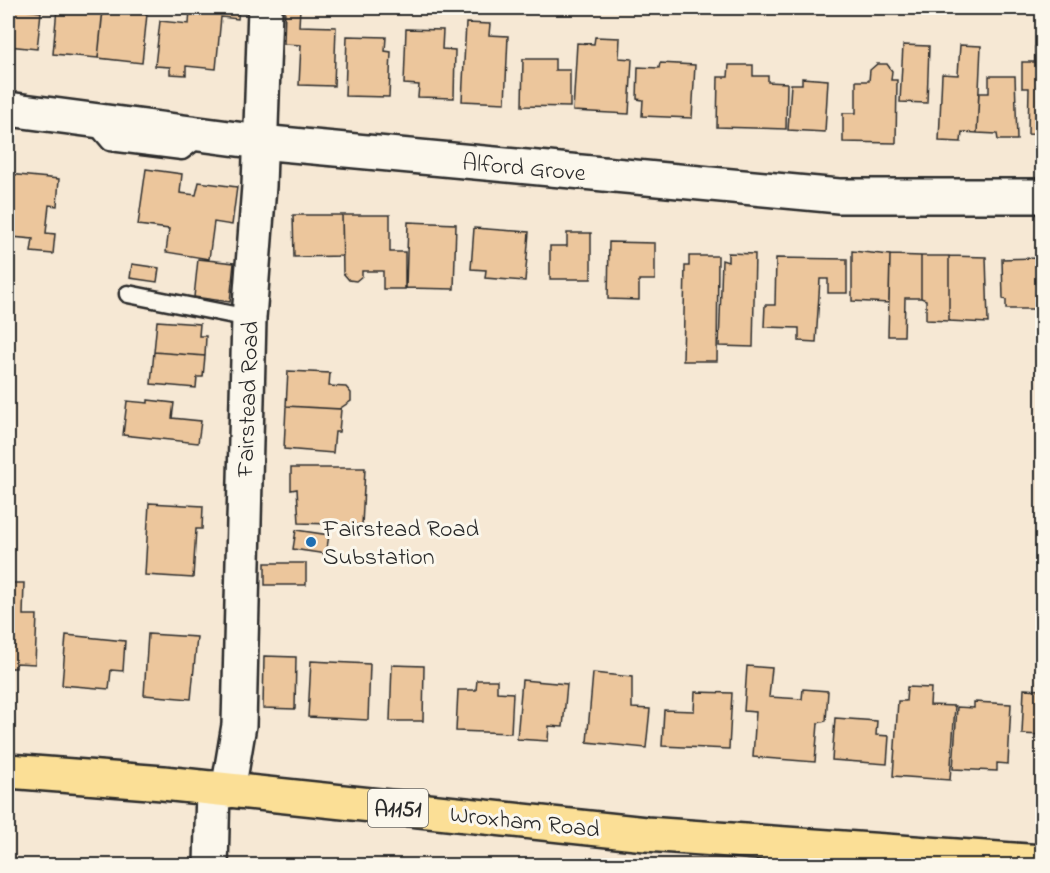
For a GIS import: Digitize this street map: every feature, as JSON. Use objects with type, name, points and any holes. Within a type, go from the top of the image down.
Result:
[{"type":"main road","name":"Wroxham Road","points":[[8,771],[220,790],[646,834],[1042,862]]},
{"type":"street","name":"Fairstead Road","points":[[212,866],[220,790],[239,725],[249,318],[260,142],[265,8]]},
{"type":"street","name":"Alford Grove","points":[[8,109],[206,133],[260,142],[839,196],[1042,196]]},
{"type":"lane","points":[[128,294],[249,318]]},
{"type":"building","points":[[8,8],[41,12],[37,49],[8,46]]},
{"type":"building","points":[[57,8],[103,8],[98,58],[53,54]]},
{"type":"building","points":[[190,8],[239,8],[238,19],[221,17],[216,69],[186,66],[186,75],[170,74],[170,67],[155,66],[160,21],[189,24]]},
{"type":"building","points":[[285,8],[300,8],[299,26],[336,27],[334,86],[299,85],[301,45],[284,44]]},
{"type":"building","points":[[103,10],[147,14],[142,63],[98,58]]},
{"type":"building","points":[[466,23],[490,24],[489,35],[508,36],[505,103],[462,101]]},
{"type":"building","points":[[406,29],[443,30],[442,49],[455,50],[454,98],[418,97],[419,85],[404,84]]},
{"type":"building","points":[[347,36],[386,37],[385,51],[391,52],[389,97],[345,96]]},
{"type":"building","points":[[595,37],[620,38],[619,58],[632,59],[629,114],[573,111],[577,43],[594,44]]},
{"type":"building","points":[[1041,40],[1042,135],[1028,134],[1029,88],[1022,88],[1022,62],[1035,62],[1035,47]]},
{"type":"building","points":[[903,45],[929,46],[927,103],[900,102]]},
{"type":"building","points":[[960,45],[981,46],[977,133],[962,132],[961,142],[939,141],[942,74],[958,75]]},
{"type":"building","points":[[523,59],[555,59],[555,70],[570,70],[570,107],[522,106]]},
{"type":"building","points":[[660,63],[695,65],[692,118],[642,116],[643,100],[637,99],[638,67],[659,68]]},
{"type":"building","points":[[877,64],[887,64],[892,71],[891,80],[897,80],[896,143],[843,142],[843,113],[856,113],[856,81],[869,81],[870,70]]},
{"type":"building","points":[[729,65],[753,65],[753,76],[768,76],[768,82],[787,83],[786,129],[717,127],[718,77],[728,77]]},
{"type":"building","points":[[989,76],[1015,76],[1017,140],[998,140],[997,134],[977,133],[979,93],[989,93]]},
{"type":"building","points":[[802,78],[828,80],[825,132],[788,130],[791,84],[802,84]]},
{"type":"building","points":[[146,169],[182,174],[180,193],[196,195],[199,182],[237,187],[232,225],[214,222],[209,259],[166,252],[169,229],[138,225]]},
{"type":"building","points":[[8,174],[59,179],[57,206],[49,205],[46,233],[55,234],[53,254],[31,252],[33,239],[12,237],[14,216],[8,216]]},
{"type":"building","points":[[293,215],[342,215],[343,256],[294,257]]},
{"type":"building","points":[[342,215],[390,215],[390,252],[405,252],[405,289],[383,289],[383,271],[362,271],[362,276],[356,281],[349,280],[343,273]]},
{"type":"building","points":[[408,222],[456,224],[454,289],[406,288]]},
{"type":"building","points":[[474,228],[529,232],[525,281],[485,278],[486,270],[471,269]]},
{"type":"building","points":[[567,233],[591,233],[591,279],[550,279],[550,246],[567,246]]},
{"type":"building","points":[[609,242],[655,243],[655,280],[639,280],[639,300],[608,299]]},
{"type":"building","points":[[852,251],[890,255],[889,303],[852,301]]},
{"type":"building","points":[[728,253],[755,254],[753,347],[719,346],[722,260],[728,262]]},
{"type":"building","points":[[890,255],[921,256],[921,298],[905,298],[904,336],[888,336]]},
{"type":"building","points":[[689,256],[718,256],[717,361],[683,361],[685,266],[689,266]]},
{"type":"building","points":[[921,256],[949,256],[949,321],[926,320],[926,300],[921,298]]},
{"type":"building","points":[[949,256],[986,257],[988,323],[949,321]]},
{"type":"building","points":[[776,258],[847,259],[847,293],[828,293],[828,279],[820,279],[816,342],[799,341],[799,328],[764,327],[765,305],[775,305]]},
{"type":"building","points":[[1036,258],[1042,258],[1042,309],[1036,309]]},
{"type":"building","points":[[1036,258],[1036,309],[1006,309],[1006,300],[1003,299],[1002,259]]},
{"type":"building","points":[[198,259],[234,263],[230,302],[194,297]]},
{"type":"building","points":[[132,264],[159,268],[157,282],[130,278]]},
{"type":"building","points":[[157,321],[200,324],[199,336],[206,336],[205,356],[154,352]]},
{"type":"building","points":[[154,352],[205,356],[203,377],[197,377],[196,388],[151,384]]},
{"type":"building","points":[[288,371],[330,373],[329,386],[346,387],[351,393],[351,401],[339,409],[286,406]]},
{"type":"building","points":[[148,400],[174,403],[172,418],[201,421],[198,443],[123,435],[127,401],[148,403]]},
{"type":"building","points":[[286,406],[341,409],[339,432],[335,432],[333,453],[284,449]]},
{"type":"building","points":[[291,468],[365,468],[362,525],[299,523],[297,489],[291,490]]},
{"type":"building","points":[[149,503],[203,506],[202,529],[196,529],[193,578],[145,575]]},
{"type":"building","name":"Fairstead Road Substation","points":[[296,530],[329,535],[326,554],[293,549]]},
{"type":"building","points":[[265,563],[306,563],[306,585],[265,585]]},
{"type":"building","points":[[8,583],[24,583],[23,615],[37,615],[35,664],[16,663],[16,668],[8,668]]},
{"type":"building","points":[[148,634],[197,637],[191,699],[144,695]]},
{"type":"building","points":[[66,635],[125,641],[123,671],[111,670],[109,689],[62,685]]},
{"type":"building","points":[[264,656],[296,657],[295,709],[263,708]]},
{"type":"building","points":[[311,661],[370,664],[368,720],[308,717]]},
{"type":"building","points":[[392,665],[424,666],[423,721],[390,721]]},
{"type":"building","points":[[747,666],[772,668],[769,697],[802,699],[803,689],[828,691],[826,721],[818,723],[815,762],[753,757],[756,712],[744,711]]},
{"type":"building","points":[[593,673],[632,677],[632,708],[650,709],[646,748],[587,742]]},
{"type":"building","points":[[477,680],[497,680],[497,692],[513,693],[511,733],[456,731],[458,690],[476,690]]},
{"type":"building","points":[[522,680],[567,684],[563,727],[549,726],[548,741],[517,739]]},
{"type":"building","points":[[907,687],[931,688],[930,705],[955,706],[950,780],[893,776],[898,701],[906,701]]},
{"type":"building","points":[[1024,689],[1042,690],[1042,750],[1040,750],[1041,735],[1022,734]]},
{"type":"building","points":[[695,692],[732,693],[729,749],[662,746],[664,710],[694,711]]},
{"type":"building","points":[[974,702],[1011,704],[1008,764],[997,763],[997,771],[953,769],[957,707],[974,708]]},
{"type":"building","points":[[835,718],[877,721],[876,735],[889,736],[887,764],[832,760]]},
{"type":"place","name":"Fairstead Road Substation","points":[[311,542]]}]
